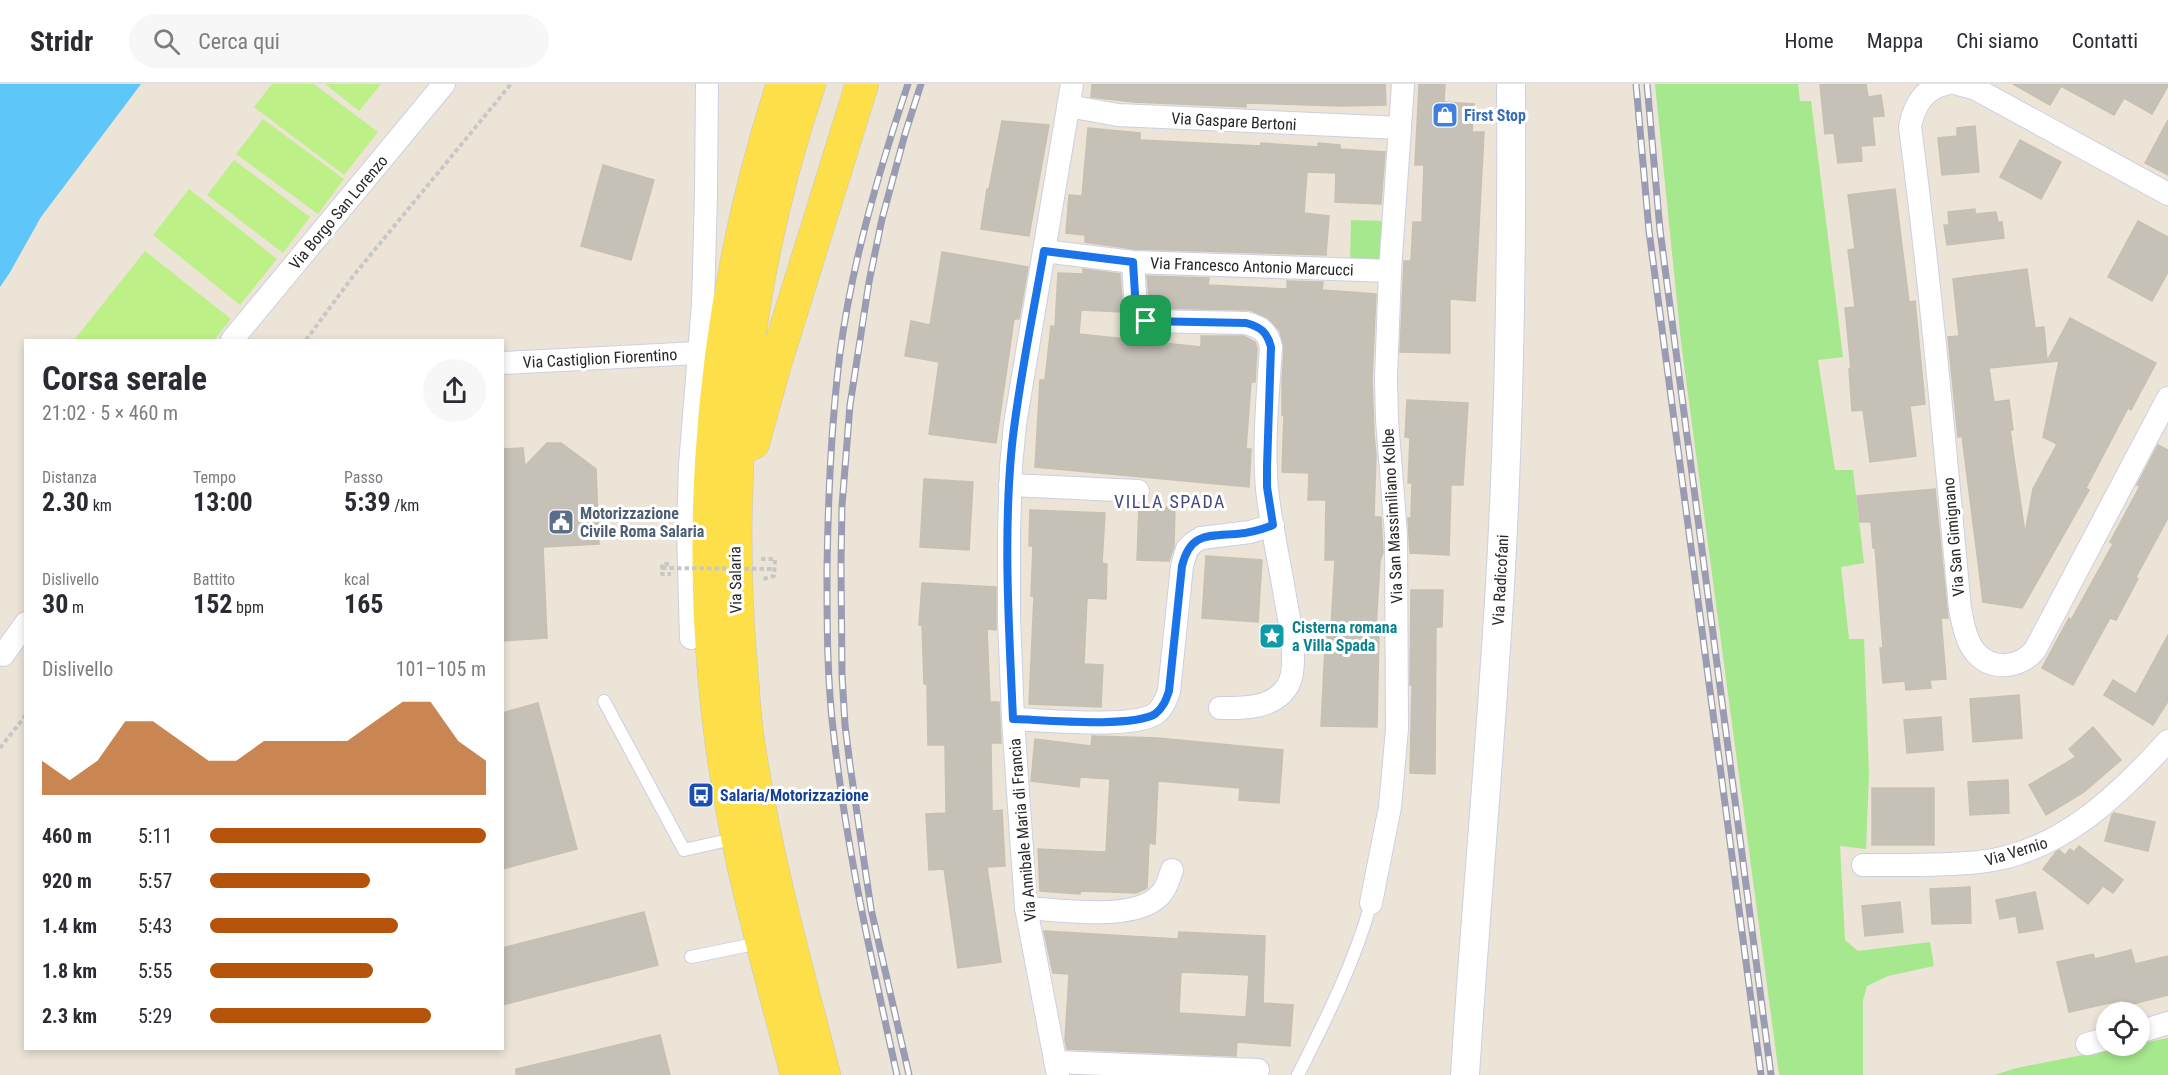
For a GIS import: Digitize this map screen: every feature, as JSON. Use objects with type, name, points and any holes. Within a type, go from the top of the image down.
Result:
[{"type":"main road","name":"Via Salaria","points":[[783,84],[760,160],[743,228],[722,350],[711,458],[709,561],[714,662],[721,728],[738,838],[797,1075]]},
{"type":"main road","name":"Via Salaria","points":[[809,84],[778,190],[757,290],[744,375],[736,452],[734,524],[737,631],[743,706],[754,780],[768,852],[824,1075]]},
{"type":"main road","points":[[734,524],[759,417],[862,84]]},
{"type":"main road","points":[[691,639],[692,681],[698,723],[711,768],[738,838]]},
{"type":"street","name":"Via Borgo San Lorenzo","points":[[233,339],[444,84]]},
{"type":"street","points":[[691,639],[689,487],[705,270],[707,84]]},
{"type":"street","name":"Via San Massimiliano Kolbe","points":[[1371,903],[1390,807],[1397,729],[1396,534],[1386,399],[1390,271],[1403,84]]},
{"type":"street","name":"Via Radicofani","points":[[1465,1075],[1473,939],[1486,806],[1502,547],[1511,277],[1511,84]]},
{"type":"street","name":"Via San Gimignano","points":[[1946,84],[1937,86],[1918,102],[1912,113],[1910,127],[1921,210],[1960,609],[1968,640],[1981,658],[2007,666],[2024,661],[2035,650],[2168,398]]},
{"type":"street","points":[[1958,84],[1976,89],[2168,194]]},
{"type":"street","name":"Via Gaspare Bertoni","points":[[1070,95],[1118,115],[1400,128]]},
{"type":"street","name":"Via Annibale Maria di Francia","points":[[1057,1069],[1026,908],[1013,719],[1009,618],[1010,485],[1015,424],[1070,95]]},
{"type":"street","name":"Via Francesco Antonio Marcucci","points":[[1044,251],[1133,262],[1390,271]]},
{"type":"street","points":[[1133,262],[1136,311],[1140,318],[1146,321],[1246,323],[1264,331],[1271,347],[1267,478],[1288,613],[1293,660],[1290,682],[1280,696],[1266,703],[1241,708],[1220,708]]},
{"type":"street","name":"Via Castiglion Fiorentino","points":[[504,363],[698,354]]},
{"type":"street","points":[[1010,485],[1138,491]]},
{"type":"street","points":[[1013,719],[1134,722],[1156,713],[1162,707],[1169,691],[1182,566],[1188,549],[1201,538],[1250,532],[1273,525]]},
{"type":"street","points":[[2,657],[24,625]]},
{"type":"street","points":[[2,657],[24,644]]},
{"type":"street","name":"Via Vernio","points":[[1863,865],[1980,862],[2034,849],[2060,837],[2076,826],[2105,802],[2168,741]]},
{"type":"street","points":[[1026,908],[1094,911],[1135,909],[1160,896],[1172,870]]},
{"type":"street","points":[[2150,1029],[2168,1023]]},
{"type":"street","points":[[1057,1069],[1258,1070]]},
{"type":"lane","points":[[604,701],[684,850],[738,838]]},
{"type":"lane","name":"Via San Massimiliano Kolbe","points":[[1298,1075],[1342,985],[1371,903]]},
{"type":"lane","points":[[691,957],[764,942]]},
{"type":"path","points":[[307,339],[354,275],[511,84]]},
{"type":"path","points":[[662,568],[774,569]]},
{"type":"path","points":[[0,748],[24,718]]},
{"type":"green space","points":[[272,84],[314,84],[378,132],[344,175],[254,107]]},
{"type":"green space","points":[[325,84],[381,84],[359,111]]},
{"type":"green space","points":[[1655,84],[1798,84],[1800,101],[1811,101],[1843,357],[1818,360],[1835,470],[1853,470],[1864,563],[1841,567],[1849,639],[1864,639],[1869,775],[1866,849],[1840,846],[1845,940],[1858,951],[1930,942],[1934,966],[1888,976],[1867,986],[1863,1000],[1863,1075],[1779,1075],[1681,342]]},
{"type":"green space","points":[[263,119],[344,179],[318,214],[236,154]]},
{"type":"green space","points":[[234,160],[310,217],[283,253],[207,195]]},
{"type":"green space","points":[[189,189],[277,259],[240,305],[153,235]]},
{"type":"green space","points":[[1351,220],[1384,221],[1383,266],[1350,265]]},
{"type":"green space","points":[[145,251],[231,319],[215,339],[75,339]]},
{"type":"green space","points":[[2168,1038],[2168,1075],[1994,1075],[2017,1068],[2096,1052],[2096,1056],[2150,1056],[2150,1042]]},
{"type":"water","points":[[0,84],[141,84],[41,217],[0,287]]},
{"type":"building","points":[[1092,84],[1385,84],[1386,105],[1246,103],[1246,107],[1133,102],[1091,97]]},
{"type":"building","points":[[1419,84],[1445,84],[1444,102],[1474,104],[1472,132],[1484,132],[1475,301],[1450,299],[1450,353],[1400,352],[1404,261],[1411,261],[1413,222],[1422,222],[1424,165],[1415,165]]},
{"type":"building","points":[[1820,84],[1866,84],[1868,97],[1881,95],[1884,116],[1872,117],[1875,145],[1861,146],[1862,161],[1838,163],[1834,133],[1825,134]]},
{"type":"building","points":[[2013,84],[2168,84],[2168,86],[2152,114],[2124,98],[2114,115],[2061,86],[2050,105]]},
{"type":"building","points":[[2168,120],[2168,175],[2145,163]]},
{"type":"building","points":[[1002,121],[1049,125],[1029,236],[981,229]]},
{"type":"building","points":[[1975,126],[1979,172],[1942,175],[1938,138],[1957,136],[1957,128]]},
{"type":"building","points":[[1088,128],[1140,133],[1140,140],[1318,147],[1318,143],[1340,145],[1340,149],[1385,152],[1381,204],[1335,202],[1336,173],[1307,172],[1304,213],[1329,216],[1326,255],[1134,249],[1085,242],[1085,235],[1066,233],[1069,195],[1082,196]]},
{"type":"building","points":[[2020,140],[2061,162],[2041,199],[2000,177]]},
{"type":"building","points":[[603,165],[654,180],[631,260],[581,246]]},
{"type":"building","points":[[1895,189],[1909,302],[1915,301],[1925,404],[1910,406],[1916,456],[1870,462],[1863,410],[1852,411],[1849,369],[1851,369],[1845,308],[1855,307],[1848,250],[1855,249],[1848,195]]},
{"type":"building","points":[[1975,209],[1975,214],[1996,212],[1998,222],[2002,222],[2004,238],[1947,245],[1944,225],[1949,225],[1948,212]]},
{"type":"building","points":[[2138,221],[2168,237],[2168,272],[2152,301],[2108,277]]},
{"type":"building","points":[[942,252],[1028,267],[1019,319],[1014,319],[996,443],[929,434],[939,362],[905,356],[911,321],[930,325]]},
{"type":"building","points":[[1083,269],[1120,274],[1123,312],[1081,310],[1079,334],[1201,347],[1201,336],[1244,336],[1255,342],[1257,348],[1255,382],[1251,382],[1246,449],[1251,449],[1249,487],[1035,467],[1040,380],[1045,380],[1051,326],[1055,327],[1058,273],[1083,274]]},
{"type":"building","points":[[2027,269],[2035,328],[2044,327],[2047,361],[2070,318],[2156,363],[2131,410],[2128,408],[2086,488],[2089,490],[2022,608],[1983,602],[1962,436],[1958,437],[1948,337],[1959,336],[1953,279]],"holes":[[[2059,361],[2043,437],[2057,444],[2033,489],[2025,533],[2010,430],[2013,430],[2009,400],[1994,402],[1989,368]]]},
{"type":"building","points":[[1147,276],[1209,278],[1208,285],[1287,289],[1287,281],[1323,282],[1322,290],[1376,294],[1372,378],[1376,455],[1374,517],[1381,517],[1383,553],[1380,561],[1376,629],[1379,629],[1377,727],[1321,726],[1326,627],[1331,628],[1335,560],[1325,560],[1326,500],[1308,500],[1309,473],[1282,472],[1284,348],[1280,331],[1268,318],[1250,310],[1150,308]]},
{"type":"building","points":[[1407,400],[1468,403],[1463,485],[1451,485],[1449,555],[1410,553],[1408,518],[1411,518],[1412,483],[1408,483],[1410,438],[1405,437]]},
{"type":"building","points":[[547,443],[561,443],[596,469],[599,544],[543,547],[547,638],[504,641],[504,449],[523,448],[525,466]]},
{"type":"building","points":[[2158,445],[2168,450],[2168,518],[2116,620],[2110,618],[2073,685],[2042,668],[2113,544],[2110,542],[2140,486],[2137,485]]},
{"type":"building","points":[[924,479],[973,482],[969,550],[920,547]]},
{"type":"building","points":[[1935,489],[1948,618],[1941,618],[1946,679],[1930,680],[1931,688],[1906,690],[1905,681],[1883,683],[1880,648],[1883,648],[1875,548],[1873,548],[1871,522],[1860,522],[1857,496]]},
{"type":"building","points":[[1139,506],[1175,508],[1174,546],[1169,561],[1137,560]]},
{"type":"building","points":[[1030,510],[1105,513],[1102,563],[1107,564],[1106,599],[1087,598],[1084,664],[1103,665],[1101,707],[1029,704],[1034,596],[1031,596],[1033,546],[1029,546]]},
{"type":"building","points":[[1206,556],[1262,560],[1258,622],[1202,618]]},
{"type":"building","points":[[922,583],[996,587],[996,630],[987,629],[990,702],[999,702],[1001,743],[991,743],[992,811],[1002,810],[1005,866],[987,867],[1001,962],[958,968],[944,869],[929,870],[926,814],[946,813],[945,745],[928,745],[927,684],[924,684],[922,625],[919,625]]},
{"type":"building","points":[[1411,590],[1443,590],[1442,627],[1436,627],[1435,774],[1410,773]]},
{"type":"building","points":[[2168,635],[2168,701],[2153,725],[2104,695],[2113,680],[2136,694]]},
{"type":"building","points":[[2019,695],[2022,738],[1973,742],[1970,699]]},
{"type":"building","points":[[538,703],[577,849],[504,868],[504,712]]},
{"type":"building","points":[[1941,717],[1943,750],[1907,753],[1904,720]]},
{"type":"building","points":[[2093,727],[2121,760],[2084,792],[2046,815],[2029,785],[2076,757],[2069,749]]},
{"type":"building","points":[[1092,736],[1158,738],[1283,750],[1279,803],[1239,800],[1240,788],[1158,781],[1155,844],[1149,843],[1147,888],[1136,893],[1080,891],[1080,894],[1040,891],[1038,849],[1106,852],[1110,779],[1080,777],[1079,787],[1031,781],[1035,739],[1091,746]]},
{"type":"building","points":[[2008,780],[2009,813],[1970,815],[1968,782]]},
{"type":"building","points":[[1872,788],[1934,788],[1934,845],[1872,845]]},
{"type":"building","points":[[2114,813],[2155,822],[2148,851],[2105,841]]},
{"type":"building","points":[[2079,846],[2123,880],[2113,893],[2103,886],[2088,904],[2043,869],[2059,850],[2065,855],[2070,849],[2074,852]]},
{"type":"building","points":[[1970,887],[1971,923],[1932,924],[1930,889]]},
{"type":"building","points":[[2035,892],[2043,929],[2019,933],[2016,916],[2000,919],[1996,900]]},
{"type":"building","points":[[1900,902],[1903,932],[1865,936],[1862,906]]},
{"type":"building","points":[[644,912],[658,965],[504,1004],[504,947]]},
{"type":"building","points":[[1044,931],[1178,939],[1179,932],[1265,936],[1263,1003],[1293,1005],[1290,1046],[1237,1042],[1236,1056],[1067,1049],[1065,1040],[1069,974],[1053,973]],"holes":[[[1181,972],[1249,975],[1246,1017],[1179,1013]]]},
{"type":"building","points":[[2131,950],[2135,964],[2168,956],[2168,995],[2141,1002],[2124,1002],[2123,1000],[2096,1002],[2096,1006],[2069,1012],[2057,962],[2093,954],[2095,959]]},
{"type":"building","points":[[660,1035],[670,1075],[516,1075],[516,1069]]},
{"type":"railway","points":[[897,1075],[861,907],[839,780],[829,675],[827,570],[832,434],[845,319],[868,217],[908,84]]},
{"type":"railway","points":[[909,1075],[871,909],[850,765],[842,675],[841,564],[842,506],[850,405],[869,282],[882,219],[921,84]]},
{"type":"railway","points":[[1636,84],[1649,231],[1761,1075]]},
{"type":"railway","points":[[1647,84],[1660,230],[1771,1075]]},
{"type":"place","name":"First Stop","points":[[1445,115]]},
{"type":"place","name":"Motorizzazione Civile Roma Salaria","points":[[561,522]]},
{"type":"place","name":"Cisterna romana a Villa Spada","points":[[1272,636]]},
{"type":"place","name":"Salaria/Motorizzazione","points":[[701,795]]},
{"type":"district","name":"VILLA SPADA","points":[[1170,502]]},
{"type":"route","points":[[1044,251],[1133,262],[1136,311],[1140,318],[1146,321],[1153,323],[1246,323],[1257,326],[1269,338],[1271,347],[1267,417],[1267,478],[1273,525],[1250,532],[1201,538],[1188,549],[1182,566],[1171,681],[1166,700],[1156,713],[1134,722],[1013,719],[1009,618],[1012,446],[1044,251]]}]
